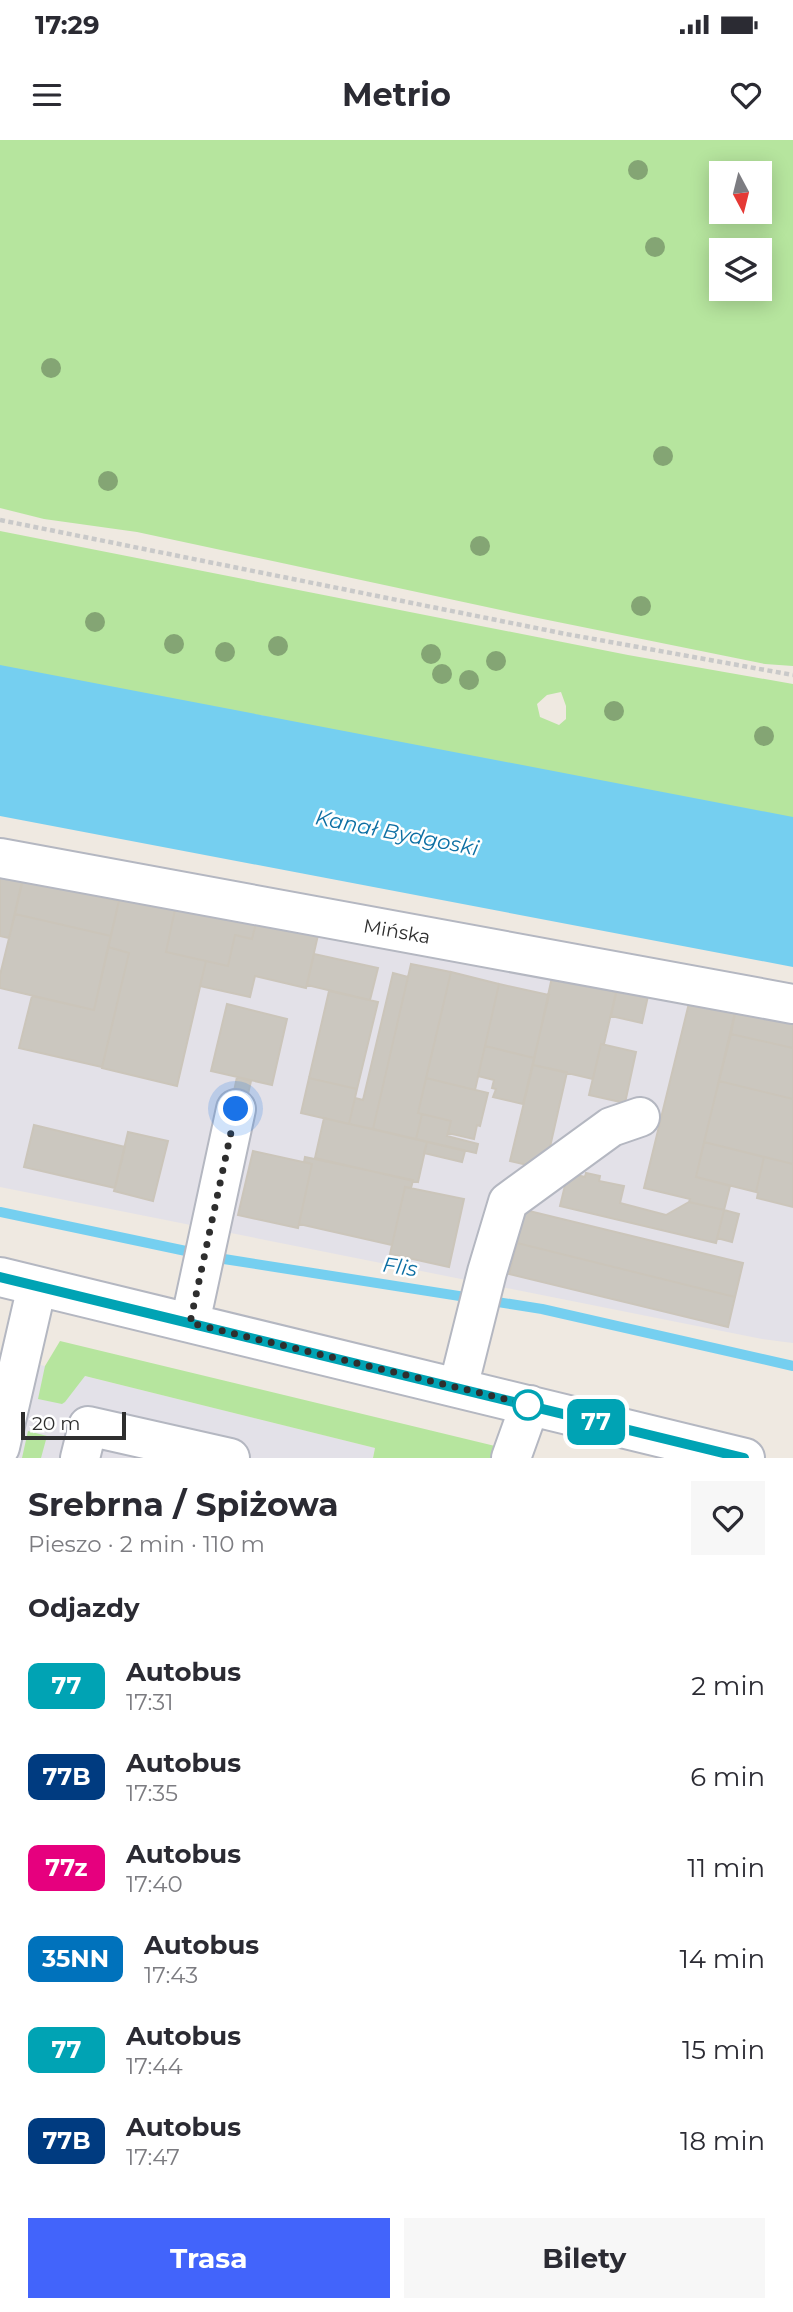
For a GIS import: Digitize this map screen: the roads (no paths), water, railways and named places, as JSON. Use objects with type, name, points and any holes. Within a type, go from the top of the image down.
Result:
[{"type":"street","name":"Mińska","points":[[0,858],[793,1004]]},
{"type":"street","points":[[190,1323],[236,1109]]},
{"type":"street","points":[[458,1388],[487,1272],[508,1202],[611,1127],[640,1117]]},
{"type":"street","points":[[0,1277],[745,1458]]},
{"type":"street","points":[[0,1447],[37,1286]]},
{"type":"street","points":[[511,1458],[530,1405]]},
{"type":"street","points":[[80,1458],[88,1426],[230,1458]]},
{"type":"water","name":"Kanał Bydgoski","points":[[0,665],[793,817],[793,967],[0,816]]},
{"type":"waterway","name":"Flis","points":[[0,1212],[224,1259],[542,1309],[793,1366]]}]
